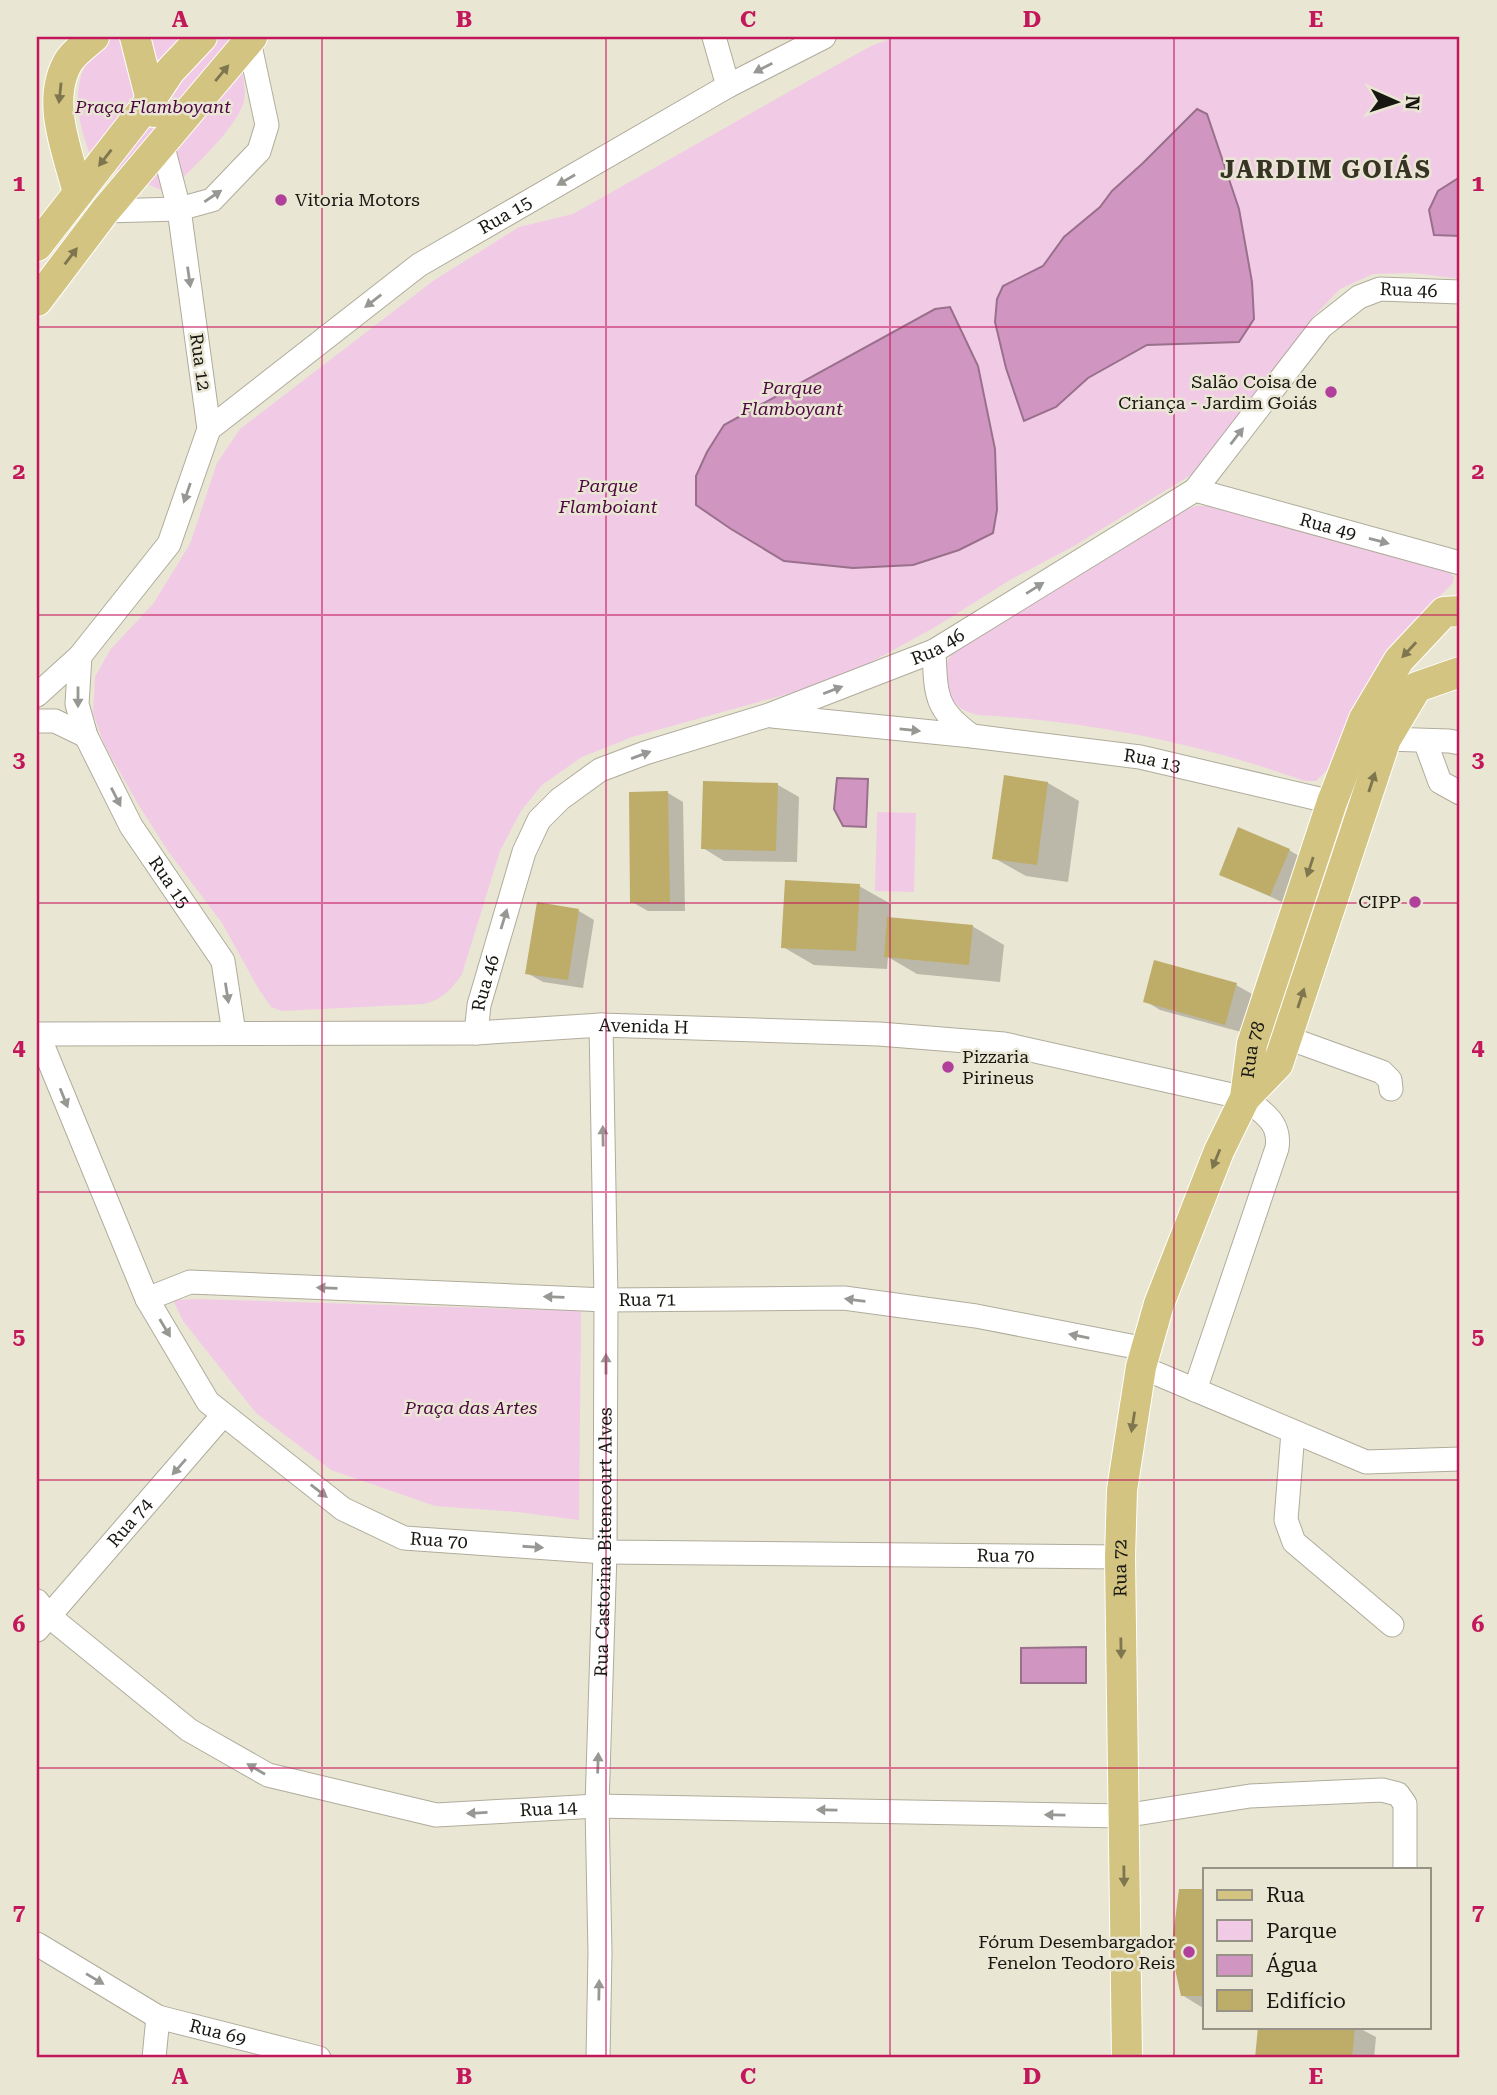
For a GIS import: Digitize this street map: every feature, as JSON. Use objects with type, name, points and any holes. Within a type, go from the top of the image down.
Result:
[{"type":"main road","points":[[78,193],[59,118],[57,91],[67,63],[94,37]]},
{"type":"main road","name":"Rua 12","points":[[135,37],[162,143]]},
{"type":"main road","points":[[148,37],[170,71],[198,101]]},
{"type":"main road","points":[[37,246],[150,101],[170,71],[202,37]]},
{"type":"main road","points":[[37,301],[104,211],[250,39]]},
{"type":"main road","name":"Rua 78","points":[[1245,1098],[1252,1044],[1332,802],[1364,719],[1399,660],[1444,612],[1460,611]]},
{"type":"main road","name":"Rua 78","points":[[1245,1098],[1278,1064],[1386,739],[1417,687],[1460,672]]},
{"type":"main road","name":"Rua 72","points":[[1127,2058],[1120,1557],[1122,1490],[1144,1358],[1160,1304],[1214,1163],[1245,1098]]},
{"type":"street","points":[[714,37],[728,86]]},
{"type":"street","name":"Rua 15","points":[[209,429],[419,265],[728,86],[824,37]]},
{"type":"street","points":[[104,211],[179,209],[212,200],[260,151],[267,125],[250,39]]},
{"type":"street","name":"Rua 12","points":[[80,656],[169,544],[209,429],[179,209],[162,143]]},
{"type":"street","name":"Rua 46","points":[[475,1033],[479,1005],[524,852],[539,820],[560,799],[600,770],[769,715],[934,651],[1195,490],[1321,327],[1359,297],[1380,289],[1460,292]]},
{"type":"street","name":"Rua 49","points":[[1195,490],[1460,563]]},
{"type":"street","points":[[934,651],[937,698],[951,721],[972,736]]},
{"type":"street","points":[[37,695],[80,656]]},
{"type":"street","name":"Rua 15","points":[[80,656],[77,704],[86,736],[131,826],[222,961],[234,1034]]},
{"type":"street","name":"Rua 13","points":[[769,715],[1140,757],[1332,802]]},
{"type":"street","points":[[37,721],[55,721],[86,736]]},
{"type":"street","points":[[1386,739],[1460,743]]},
{"type":"street","points":[[1425,741],[1440,782],[1460,793]]},
{"type":"street","name":"Avenida H","points":[[38,1034],[475,1033],[601,1025],[879,1034],[1004,1044],[1245,1098]]},
{"type":"street","name":"Rua Castorina Bitencourt Alves","points":[[598,2058],[600,1953],[597,1806],[605,1552],[606,1300],[601,1025]]},
{"type":"street","name":"Rua 70","points":[[38,1034],[147,1299],[208,1402],[343,1509],[404,1538],[605,1552],[1120,1557]]},
{"type":"street","points":[[1288,1038],[1382,1072],[1390,1080],[1391,1089]]},
{"type":"street","points":[[1195,1390],[1279,1136],[1271,1121],[1245,1098]]},
{"type":"street","name":"Rua 71","points":[[147,1299],[190,1282],[606,1300],[844,1298],[976,1316],[1144,1358],[1195,1390],[1366,1462],[1460,1460]]},
{"type":"street","name":"Rua 74","points":[[41,1616],[223,1415]]},
{"type":"street","points":[[1293,1432],[1286,1520],[1294,1542],[1392,1625]]},
{"type":"street","name":"Rua 14","points":[[41,1616],[189,1730],[268,1775],[436,1815],[597,1806],[1123,1816],[1250,1796],[1382,1790],[1398,1794],[1405,1804],[1405,1868]]},
{"type":"street","name":"Rua 69","points":[[37,1944],[158,2017],[319,2058]]},
{"type":"street","points":[[154,2058],[158,2017]]},
{"type":"green space","name":"Praça Flamboyant","points":[[107,37],[233,37],[245,87],[240,112],[211,150],[167,193],[91,157],[78,108],[80,78],[86,64]]},
{"type":"green space","name":"Parque Flamboyant","points":[[895,37],[1460,37],[1460,279],[1414,273],[1373,274],[1340,289],[1312,318],[1223,446],[1204,467],[1074,546],[1010,580],[937,626],[866,665],[813,687],[632,737],[582,757],[542,785],[521,811],[500,851],[462,974],[441,997],[424,1004],[282,1011],[271,1007],[222,923],[168,851],[138,804],[104,744],[93,713],[95,677],[110,650],[153,604],[190,544],[217,463],[240,429],[433,281],[519,227],[573,214],[871,46]]},
{"type":"green space","points":[[1196,506],[1211,506],[1447,570],[1454,577],[1453,583],[1429,607],[1353,713],[1327,770],[1316,781],[1305,781],[1225,755],[1144,736],[1062,722],[978,715],[967,712],[951,699],[944,681],[948,661],[954,651],[1182,511]]},
{"type":"green space","points":[[877,812],[916,813],[914,892],[875,891]]},
{"type":"green space","name":"Praça das Artes","points":[[173,1300],[581,1311],[579,1520],[435,1506],[331,1470],[256,1413],[183,1321]]},
{"type":"water","points":[[1197,109],[1207,114],[1239,209],[1252,282],[1254,319],[1239,342],[1147,345],[1088,378],[1056,407],[1024,421],[1006,368],[995,322],[997,299],[1003,286],[1043,266],[1064,237],[1100,207],[1112,191]]},
{"type":"water","points":[[1460,177],[1460,236],[1434,235],[1429,210],[1438,191]]},
{"type":"water","points":[[950,307],[978,366],[995,449],[997,510],[993,533],[959,550],[913,565],[853,568],[784,561],[696,505],[696,476],[724,425],[935,309]]},
{"type":"water","points":[[837,778],[868,779],[866,827],[843,826],[834,809]]},
{"type":"water","points":[[1086,1647],[1086,1683],[1021,1683],[1021,1648]]},
{"type":"building","points":[[1004,775],[1048,782],[1037,865],[992,859]]},
{"type":"building","points":[[703,781],[778,783],[776,851],[701,849]]},
{"type":"building","points":[[668,791],[670,902],[630,903],[629,792]]},
{"type":"building","points":[[1238,827],[1290,849],[1270,896],[1219,875]]},
{"type":"building","points":[[785,880],[860,884],[856,951],[781,948]]},
{"type":"building","points":[[537,902],[579,909],[568,980],[525,974]]},
{"type":"building","points":[[887,917],[973,925],[969,965],[884,957]]},
{"type":"building","points":[[1154,960],[1237,983],[1225,1025],[1143,1002]]},
{"type":"building","name":"Fórum Desembargador Fenelon Teodoro Reis","points":[[1179,1889],[1203,1889],[1203,1996],[1181,1996],[1175,1969],[1173,1936]]},
{"type":"building","points":[[1258,2028],[1355,2028],[1352,2058],[1255,2058]]},
{"type":"place","name":"Vitoria Motors","points":[[281,200]]},
{"type":"place","name":"Salão Coisa de Criança - Jardim Goiás","points":[[1331,392]]},
{"type":"place","name":"CIPP","points":[[1415,902]]},
{"type":"place","name":"Pizzaria Pirineus","points":[[948,1067]]},
{"type":"place","name":"Fórum Desembargador Fenelon Teodoro Reis","points":[[1189,1952]]},
{"type":"district","name":"JARDIM GOIÁS","points":[[1326,170]]},
{"type":"park label","name":"Parque Flamboiant","points":[[608,496]]}]
